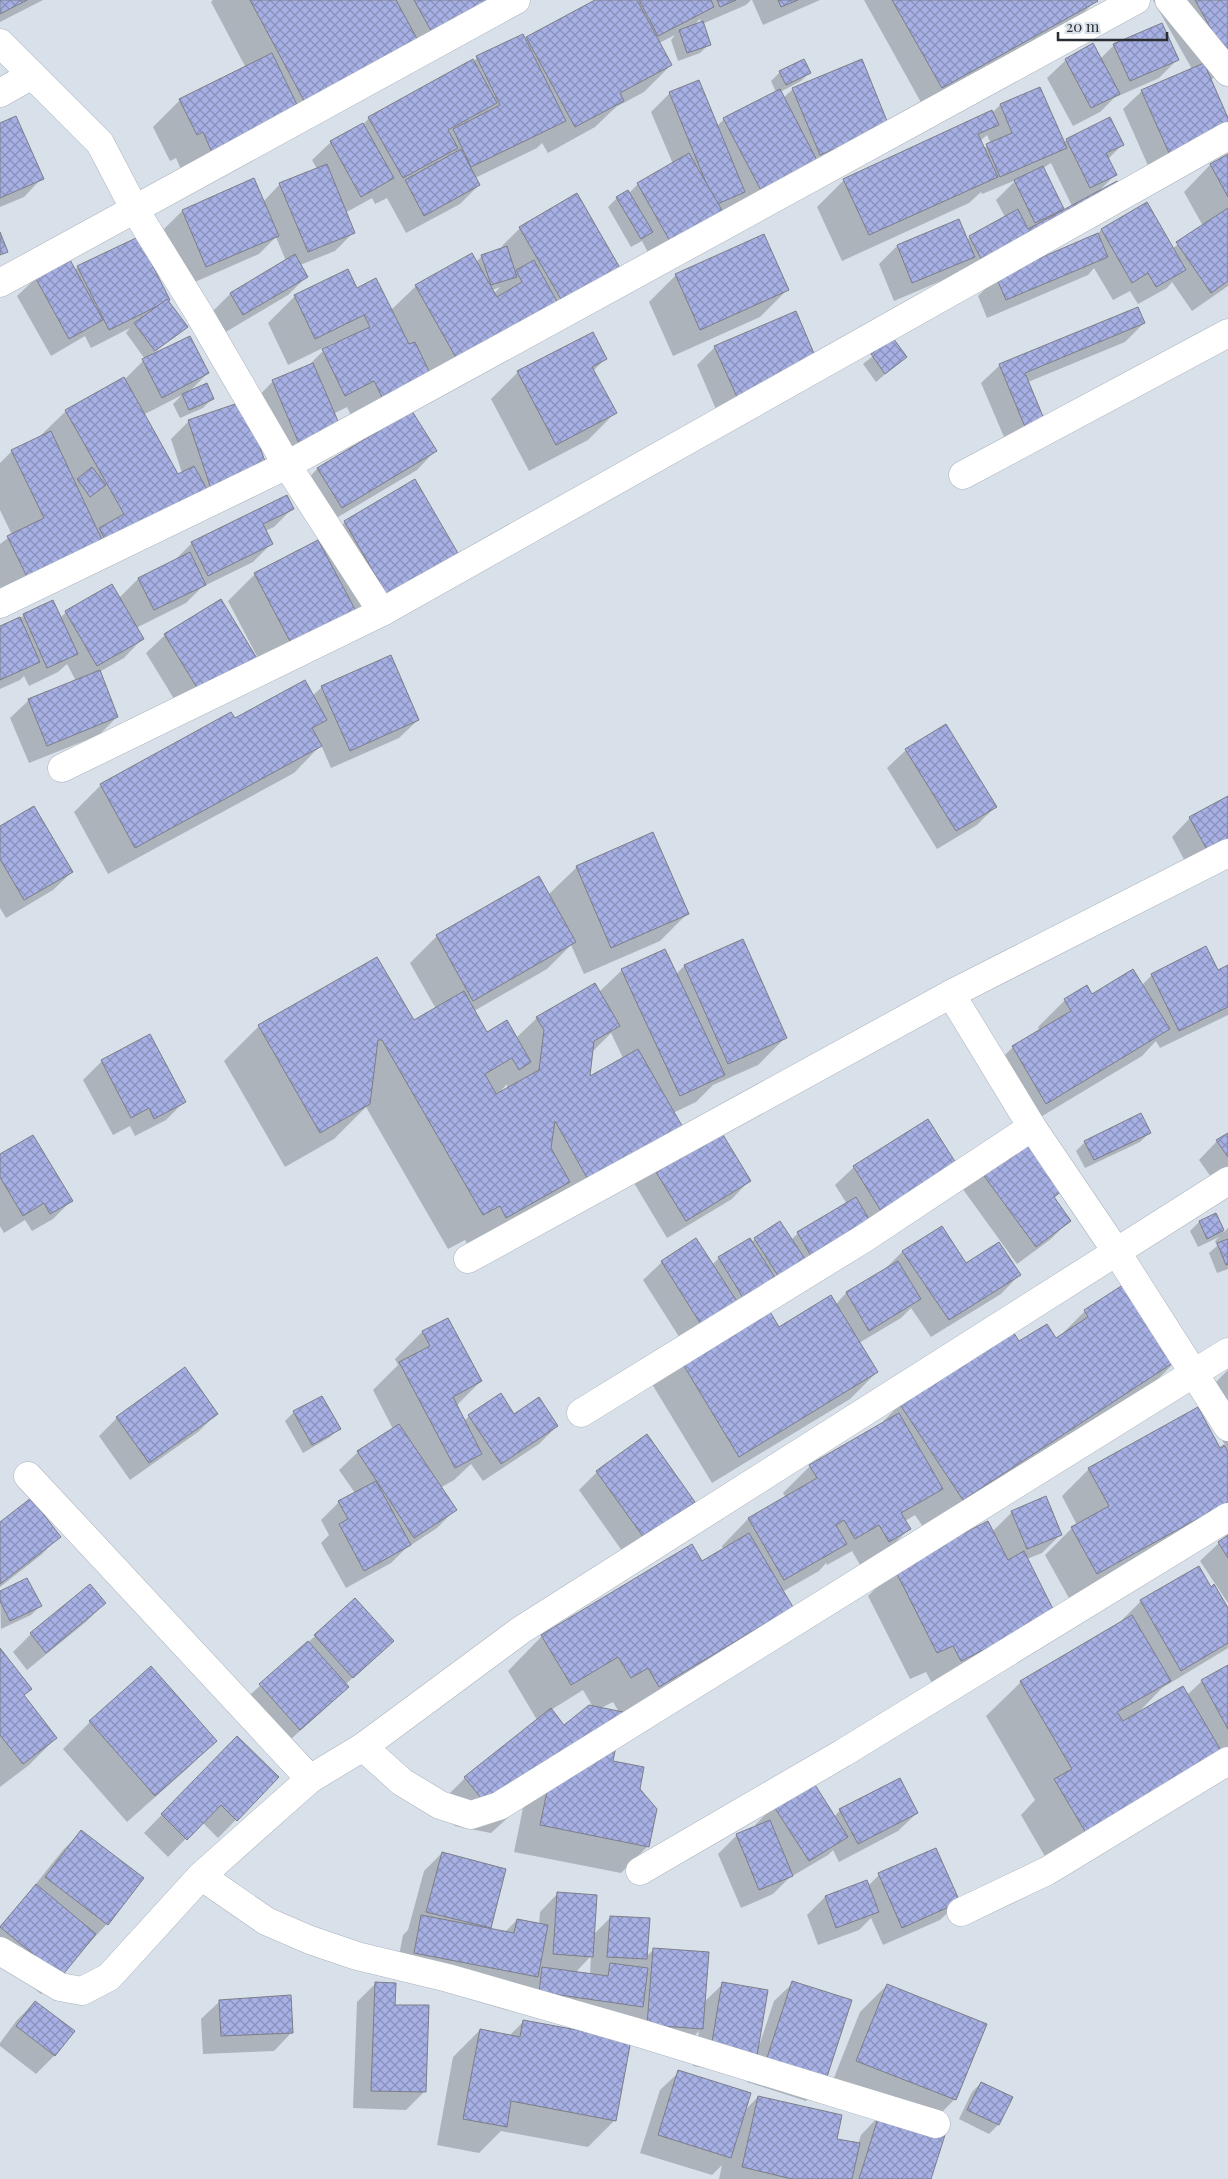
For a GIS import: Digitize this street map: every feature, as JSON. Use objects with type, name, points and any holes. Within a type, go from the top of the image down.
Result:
[{"type":"street","points":[[0,283],[516,0]]},
{"type":"street","points":[[0,604],[287,465],[1136,0]]},
{"type":"street","points":[[1169,0],[1227,67]]},
{"type":"street","points":[[0,43],[100,143],[135,210],[198,312],[287,465],[382,612]]},
{"type":"street","points":[[0,92],[32,75]]},
{"type":"street","points":[[62,768],[382,612],[1228,136]]},
{"type":"street","points":[[964,475],[1228,333]]},
{"type":"street","points":[[468,1258],[951,994],[1228,853]]},
{"type":"street","points":[[951,994],[1032,1127],[1116,1251],[1228,1427]]},
{"type":"street","points":[[581,1413],[863,1239],[1032,1127]]},
{"type":"street","points":[[0,1952],[60,1987],[82,1991],[109,1977],[201,1876],[310,1779],[363,1747],[521,1630],[1228,1180]]},
{"type":"street","points":[[363,1747],[402,1782],[440,1805],[471,1815],[499,1806],[1228,1352]]},
{"type":"street","points":[[28,1476],[310,1779]]},
{"type":"street","points":[[640,1871],[843,1753],[1228,1517]]},
{"type":"street","points":[[961,1912],[1047,1871],[1228,1761]]},
{"type":"street","points":[[201,1876],[266,1921],[310,1940],[357,1956],[448,1978],[636,2032],[936,2124]]},
{"type":"building","points":[[0,0],[27,0],[0,14]]},
{"type":"building","points":[[250,0],[396,0],[422,48],[308,108]]},
{"type":"building","points":[[414,0],[499,0],[434,36]]},
{"type":"building","points":[[595,0],[637,0],[672,65],[620,93],[624,101],[575,127],[526,37]]},
{"type":"building","points":[[639,0],[711,0],[714,7],[658,36]]},
{"type":"building","points":[[717,0],[736,0],[720,7]]},
{"type":"building","points":[[778,0],[798,0],[781,7]]},
{"type":"building","points":[[892,0],[1097,0],[1098,1],[942,88]]},
{"type":"building","points":[[1195,0],[1228,0],[1228,59]]},
{"type":"building","points":[[703,21],[711,45],[687,53],[679,30]]},
{"type":"building","points":[[1162,23],[1179,60],[1130,81],[1113,44]]},
{"type":"building","points":[[523,34],[566,121],[471,167],[453,129],[500,105],[476,56]]},
{"type":"building","points":[[1093,43],[1120,94],[1091,108],[1065,59]]},
{"type":"building","points":[[272,53],[302,115],[214,157],[203,132],[197,135],[179,99]]},
{"type":"building","points":[[473,59],[497,103],[448,130],[458,148],[403,178],[368,117]]},
{"type":"building","points":[[804,59],[811,73],[786,85],[779,71]]},
{"type":"building","points":[[862,59],[889,126],[820,155],[792,88]]},
{"type":"building","points":[[1204,63],[1228,118],[1228,127],[1169,153],[1141,90]]},
{"type":"building","points":[[699,80],[745,192],[715,205],[669,92]]},
{"type":"building","points":[[1040,87],[1067,148],[1000,177],[986,144],[1012,133],[1000,104]]},
{"type":"building","points":[[780,89],[823,172],[766,200],[723,118]]},
{"type":"building","points":[[992,110],[999,125],[978,134],[998,177],[869,235],[843,179]]},
{"type":"building","points":[[16,116],[44,179],[0,198],[0,123]]},
{"type":"building","points":[[1110,117],[1124,145],[1106,153],[1117,175],[1090,188],[1066,139]]},
{"type":"building","points":[[363,123],[394,178],[361,197],[330,141]]},
{"type":"building","points":[[461,149],[480,185],[424,216],[405,180]]},
{"type":"building","points":[[689,153],[723,212],[671,243],[637,183]]},
{"type":"building","points":[[1228,154],[1228,197],[1210,164]]},
{"type":"building","points":[[327,164],[355,233],[308,252],[279,183]]},
{"type":"building","points":[[1043,166],[1064,209],[1035,223],[1014,180]]},
{"type":"building","points":[[254,178],[279,236],[206,267],[182,210]]},
{"type":"building","points":[[1117,181],[1124,193],[986,268],[969,236],[1018,209],[1028,229]]},
{"type":"building","points":[[628,190],[653,232],[641,239],[616,197]]},
{"type":"building","points":[[577,193],[620,268],[562,301],[519,227]]},
{"type":"building","points":[[1147,202],[1186,270],[1156,287],[1148,273],[1132,283],[1101,229]]},
{"type":"building","points":[[1228,208],[1228,281],[1211,293],[1176,242]]},
{"type":"building","points":[[959,219],[975,257],[912,283],[897,245]]},
{"type":"building","points":[[0,232],[8,252],[0,255]]},
{"type":"building","points":[[1098,233],[1108,257],[1006,300],[996,277]]},
{"type":"building","points":[[764,234],[789,290],[700,330],[675,274]]},
{"type":"building","points":[[138,237],[170,300],[109,330],[77,266]]},
{"type":"building","points":[[507,246],[517,277],[491,285],[481,255]]},
{"type":"building","points":[[472,253],[497,297],[522,282],[516,270],[534,260],[560,307],[459,363],[415,285]]},
{"type":"building","points":[[295,254],[308,277],[243,315],[230,293]]},
{"type":"building","points":[[69,258],[103,320],[69,339],[35,277]]},
{"type":"building","points":[[348,269],[357,288],[376,278],[409,344],[415,342],[430,373],[382,397],[374,381],[345,396],[322,349],[370,327],[364,315],[315,339],[294,295]]},
{"type":"building","points":[[167,299],[188,327],[155,351],[134,323]]},
{"type":"building","points":[[1138,307],[1145,323],[1025,373],[1044,419],[1025,427],[999,364]]},
{"type":"building","points":[[796,311],[818,363],[737,397],[714,346]]},
{"type":"building","points":[[593,332],[607,359],[592,367],[617,413],[556,445],[517,371]]},
{"type":"building","points":[[190,336],[209,373],[162,398],[142,359]]},
{"type":"building","points":[[893,338],[907,357],[885,374],[871,354]]},
{"type":"building","points":[[313,363],[341,428],[300,446],[272,380]]},
{"type":"building","points":[[124,377],[178,474],[194,466],[207,489],[108,545],[99,528],[124,514],[65,410]]},
{"type":"building","points":[[207,383],[214,399],[189,410],[182,394]]},
{"type":"building","points":[[244,401],[268,470],[211,489],[188,420]]},
{"type":"building","points":[[412,411],[437,451],[342,508],[317,468]]},
{"type":"building","points":[[51,431],[104,544],[31,585],[7,536],[44,518],[11,450]]},
{"type":"building","points":[[92,467],[106,485],[90,497],[77,479]]},
{"type":"building","points":[[415,479],[459,555],[388,597],[344,521]]},
{"type":"building","points":[[287,495],[294,509],[263,524],[273,544],[208,576],[191,542]]},
{"type":"building","points":[[318,540],[357,613],[293,647],[254,573]]},
{"type":"building","points":[[190,552],[206,585],[154,610],[138,578]]},
{"type":"building","points":[[112,584],[144,639],[97,666],[65,611]]},
{"type":"building","points":[[221,599],[258,660],[201,694],[164,634]]},
{"type":"building","points":[[53,600],[78,654],[47,668],[23,614]]},
{"type":"building","points":[[20,617],[40,662],[0,680],[0,626]]},
{"type":"building","points":[[391,655],[419,720],[350,751],[321,686]]},
{"type":"building","points":[[100,670],[118,717],[47,746],[28,699]]},
{"type":"building","points":[[305,680],[327,720],[312,728],[322,746],[135,848],[100,784],[231,712],[235,718]]},
{"type":"building","points":[[946,724],[997,807],[956,831],[905,749]]},
{"type":"building","points":[[1228,796],[1228,857],[1215,864],[1189,817]]},
{"type":"building","points":[[34,806],[73,872],[24,900],[0,859],[0,826]]},
{"type":"building","points":[[653,832],[689,914],[611,948],[576,866]]},
{"type":"building","points":[[539,876],[576,942],[473,1001],[436,935]]},
{"type":"building","points":[[743,939],[787,1038],[728,1064],[684,965]]},
{"type":"building","points":[[1206,946],[1218,970],[1228,965],[1228,1007],[1179,1031],[1151,974]]},
{"type":"building","points":[[665,949],[725,1075],[680,1096],[621,969]]},
{"type":"building","points":[[377,957],[414,1020],[464,991],[487,1032],[507,1020],[531,1062],[519,1070],[512,1058],[485,1074],[496,1094],[539,1070],[544,1030],[536,1017],[595,983],[620,1026],[594,1041],[590,1076],[638,1049],[685,1131],[591,1185],[555,1121],[551,1148],[570,1182],[506,1218],[500,1206],[483,1215],[382,1040],[378,1040],[370,1104],[320,1133],[258,1025]]},
{"type":"building","points":[[1133,969],[1170,1029],[1046,1104],[1012,1046],[1071,1011],[1064,999],[1087,985],[1092,994]]},
{"type":"building","points":[[150,1034],[186,1102],[154,1119],[149,1108],[131,1118],[101,1060]]},
{"type":"building","points":[[1141,1113],[1151,1133],[1094,1160],[1084,1141]]},
{"type":"building","points":[[928,1119],[961,1171],[886,1219],[853,1166]]},
{"type":"building","points":[[717,1125],[751,1181],[686,1221],[651,1164]]},
{"type":"building","points":[[1228,1133],[1228,1157],[1216,1140]]},
{"type":"building","points":[[1028,1134],[1067,1187],[1054,1197],[1071,1221],[1036,1247],[979,1169]]},
{"type":"building","points":[[33,1135],[73,1201],[50,1214],[44,1203],[23,1216],[0,1177],[0,1154]]},
{"type":"building","points":[[856,1197],[873,1226],[814,1261],[797,1232]]},
{"type":"building","points":[[1216,1213],[1224,1230],[1207,1239],[1199,1221]]},
{"type":"building","points":[[780,1221],[809,1265],[782,1282],[754,1238]]},
{"type":"building","points":[[942,1226],[966,1263],[999,1242],[1021,1275],[949,1320],[902,1251]]},
{"type":"building","points":[[696,1238],[738,1303],[702,1326],[661,1261]]},
{"type":"building","points":[[750,1238],[779,1284],[747,1304],[718,1257]]},
{"type":"building","points":[[1228,1239],[1228,1264],[1226,1265],[1217,1243]]},
{"type":"building","points":[[898,1261],[921,1299],[869,1331],[846,1292]]},
{"type":"building","points":[[1129,1281],[1179,1359],[963,1500],[899,1403],[1012,1330],[1019,1341],[1047,1324],[1056,1338],[1088,1317],[1084,1310]]},
{"type":"building","points":[[831,1295],[878,1372],[739,1457],[678,1356],[765,1303],[779,1327]]},
{"type":"building","points":[[448,1318],[482,1381],[453,1397],[482,1454],[455,1468],[399,1362],[430,1346],[422,1331]]},
{"type":"building","points":[[185,1367],[218,1414],[149,1463],[116,1417]]},
{"type":"building","points":[[501,1393],[514,1414],[539,1397],[558,1426],[501,1464],[468,1415]]},
{"type":"building","points":[[322,1396],[341,1429],[312,1445],[293,1411]]},
{"type":"building","points":[[1198,1407],[1220,1448],[1224,1445],[1228,1452],[1228,1502],[1097,1574],[1071,1527],[1109,1506],[1088,1468]]},
{"type":"building","points":[[899,1413],[943,1489],[901,1513],[911,1529],[889,1542],[879,1525],[855,1539],[844,1520],[836,1525],[847,1544],[784,1580],[748,1518],[817,1478],[809,1465]]},
{"type":"building","points":[[399,1424],[457,1510],[414,1538],[357,1451]]},
{"type":"building","points":[[647,1434],[695,1502],[644,1538],[596,1471]]},
{"type":"building","points":[[376,1481],[411,1545],[364,1571],[339,1524],[348,1519],[338,1501]]},
{"type":"building","points":[[1046,1496],[1062,1535],[1027,1549],[1011,1511]]},
{"type":"building","points":[[31,1498],[61,1537],[0,1584],[0,1522]]},
{"type":"building","points":[[988,1521],[1008,1560],[1024,1551],[1056,1615],[961,1661],[953,1646],[937,1653],[894,1568]]},
{"type":"building","points":[[749,1533],[793,1607],[659,1687],[648,1668],[631,1678],[618,1657],[571,1685],[541,1635],[692,1544],[702,1561]]},
{"type":"building","points":[[1228,1535],[1228,1558],[1218,1542]]},
{"type":"building","points":[[1199,1566],[1211,1587],[1214,1584],[1228,1608],[1228,1643],[1181,1671],[1140,1600]]},
{"type":"building","points":[[27,1578],[42,1606],[10,1621],[0,1601],[0,1591]]},
{"type":"building","points":[[90,1584],[106,1603],[46,1653],[30,1633]]},
{"type":"building","points":[[355,1598],[394,1641],[353,1678],[314,1635]]},
{"type":"building","points":[[1132,1615],[1171,1681],[1117,1712],[1123,1721],[1183,1686],[1226,1759],[1089,1838],[1054,1779],[1072,1769],[1020,1681]]},
{"type":"building","points":[[308,1641],[349,1687],[300,1730],[259,1684]]},
{"type":"building","points":[[0,1648],[32,1689],[24,1695],[57,1738],[23,1764],[0,1735]]},
{"type":"building","points":[[1228,1665],[1228,1729],[1201,1680]]},
{"type":"building","points":[[151,1666],[217,1741],[155,1796],[89,1721]]},
{"type":"building","points":[[589,1705],[623,1712],[613,1761],[644,1767],[640,1789],[657,1809],[649,1847],[540,1825],[553,1763],[482,1799],[464,1777],[551,1708],[564,1725]]},
{"type":"building","points":[[237,1736],[279,1777],[237,1821],[221,1805],[187,1840],[161,1814]]},
{"type":"building","points":[[900,1778],[918,1813],[858,1844],[839,1809]]},
{"type":"building","points":[[812,1780],[848,1837],[809,1861],[773,1805]]},
{"type":"building","points":[[770,1820],[793,1876],[759,1890],[736,1834]]},
{"type":"building","points":[[81,1830],[144,1878],[108,1925],[45,1877]]},
{"type":"building","points":[[936,1848],[960,1902],[902,1928],[878,1873]]},
{"type":"building","points":[[442,1852],[506,1869],[491,1928],[426,1912]]},
{"type":"building","points":[[867,1880],[879,1912],[836,1928],[825,1896]]},
{"type":"building","points":[[36,1884],[96,1934],[61,1977],[0,1927]]},
{"type":"building","points":[[557,1892],[597,1895],[593,1957],[553,1954]]},
{"type":"building","points":[[421,1915],[514,1933],[517,1919],[548,1925],[538,1977],[414,1953]]},
{"type":"building","points":[[610,1916],[650,1918],[647,1959],[607,1957]]},
{"type":"building","points":[[653,1948],[709,1952],[703,2029],[647,2025]]},
{"type":"building","points":[[610,1963],[648,1968],[643,2007],[539,1992],[542,1967],[608,1976]]},
{"type":"building","points":[[792,1981],[852,2000],[825,2083],[765,2064]]},
{"type":"building","points":[[375,1982],[396,1983],[395,2005],[429,2005],[426,2092],[371,2091]]},
{"type":"building","points":[[722,1982],[768,1990],[757,2056],[711,2048]]},
{"type":"building","points":[[887,1984],[987,2024],[956,2100],[856,2061]]},
{"type":"building","points":[[291,1995],[293,2033],[221,2036],[219,2000]]},
{"type":"building","points":[[35,2001],[75,2031],[55,2056],[16,2026]]},
{"type":"building","points":[[523,2020],[631,2040],[616,2121],[511,2101],[507,2127],[463,2119],[480,2029],[520,2037]]},
{"type":"building","points":[[678,2070],[751,2093],[731,2158],[658,2135]]},
{"type":"building","points":[[981,2082],[1013,2097],[999,2125],[967,2110]]},
{"type":"building","points":[[758,2096],[842,2115],[837,2139],[860,2143],[852,2179],[792,2179],[742,2167]]},
{"type":"building","points":[[879,2115],[945,2135],[931,2179],[859,2179]]}]
